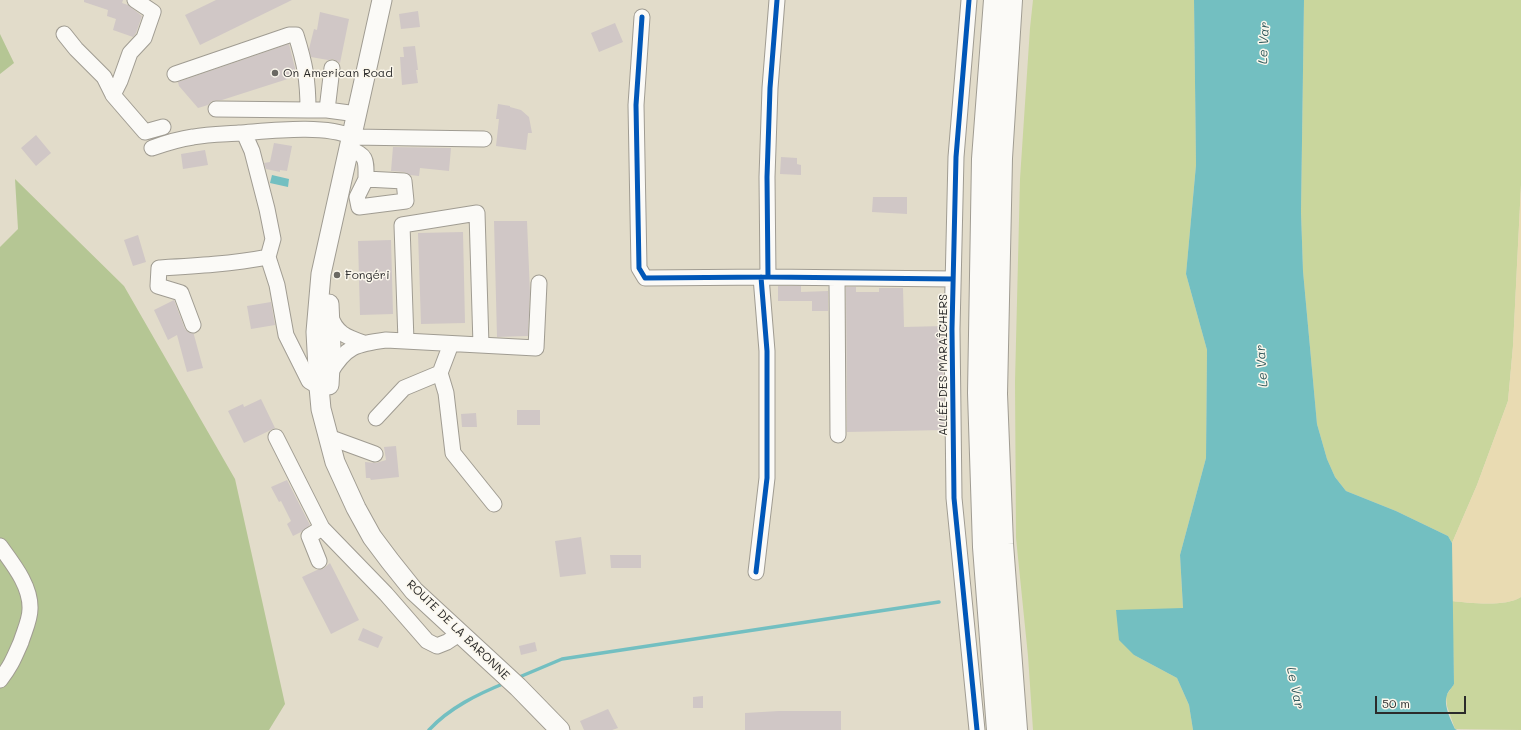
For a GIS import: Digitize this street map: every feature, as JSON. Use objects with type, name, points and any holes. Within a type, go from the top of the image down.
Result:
[{"type":"highway","points":[[995,0],[983,159],[979,393],[984,547],[998,730]]},
{"type":"highway","points":[[1012,0],[1000,158],[996,394],[1002,544],[1016,730]]},
{"type":"main road","name":"ROUTE DE LA BARONNE","points":[[382,0],[321,274],[316,332],[328,408],[329,438],[336,462],[356,508],[372,537],[390,561],[414,591],[518,687],[560,730]]},
{"type":"main road","name":"ROUTE DE LA BARONNE","points":[[324,380],[331,348],[329,313],[329,239]]},
{"type":"street","points":[[113,95],[120,81],[130,53],[144,38],[153,12],[135,0]]},
{"type":"street","points":[[756,572],[767,478],[767,351],[765,277],[767,177],[770,88],[777,0]]},
{"type":"street","name":"ALLÉE DES MARAÎCHERS","points":[[969,0],[956,158],[952,329],[954,498],[977,730]]},
{"type":"street","points":[[642,18],[636,105],[639,268],[645,278],[765,277],[953,279]]},
{"type":"street","points":[[64,34],[76,49],[104,77],[113,95],[145,132],[162,127]]},
{"type":"street","points":[[175,74],[289,35],[296,35],[305,61],[308,110]]},
{"type":"street","points":[[327,110],[332,68]]},
{"type":"street","points":[[216,110],[327,110],[356,114]]},
{"type":"street","points":[[152,148],[176,140],[195,136],[282,130],[324,130],[342,132],[366,160],[366,179]]},
{"type":"street","points":[[244,133],[252,151],[273,239],[268,257],[276,285],[286,335],[309,381],[324,380],[341,356],[357,346]]},
{"type":"street","points":[[350,143],[484,139]]},
{"type":"street","points":[[406,341],[402,225],[477,213],[481,345]]},
{"type":"street","points":[[193,325],[181,294],[158,286],[158,268],[202,266],[268,257]]},
{"type":"street","points":[[838,278],[838,436]]},
{"type":"street","points":[[316,332],[321,340],[331,348],[337,350],[386,340],[536,348],[539,283]]},
{"type":"street","points":[[329,313],[333,326],[357,346]]},
{"type":"street","points":[[451,344],[440,373],[446,393],[454,453],[494,504]]},
{"type":"street","points":[[376,418],[404,388],[440,373]]},
{"type":"street","points":[[276,437],[322,528],[386,594],[426,641],[437,646],[460,634]]},
{"type":"street","points":[[329,438],[375,454]]},
{"type":"street","points":[[319,561],[309,536],[322,528]]},
{"type":"street","points":[[0,546],[15,567],[27,591],[30,610],[25,631],[10,667],[0,680]]},
{"type":"green space","points":[[1033,0],[1194,0],[1196,165],[1186,274],[1207,350],[1206,458],[1180,555],[1183,609],[1116,611],[1134,655],[1177,678],[1189,705],[1193,730],[1033,730],[1028,656],[1016,538],[1015,382],[1020,179]]},
{"type":"green space","points":[[1304,0],[1521,0],[1521,185],[1513,346],[1508,401],[1477,485],[1452,543],[1448,536],[1396,511],[1346,491],[1335,477],[1327,459],[1317,424],[1303,271],[1301,212]]},
{"type":"green space","points":[[0,34],[14,63],[0,74]]},
{"type":"green space","points":[[15,179],[124,286],[235,479],[285,704],[269,730],[0,730],[0,247],[18,229]]},
{"type":"green space","points":[[1521,597],[1521,730],[1455,729],[1447,706],[1446,696],[1454,684],[1452,601],[1497,603],[1514,600]]},
{"type":"sand","points":[[1521,185],[1521,597],[1506,602],[1497,603],[1452,601],[1452,543],[1477,485],[1508,401],[1513,346]]},
{"type":"water","name":"Le Var","points":[[1194,0],[1304,0],[1301,212],[1303,271],[1317,424],[1327,459],[1335,477],[1346,491],[1396,511],[1448,536],[1452,543],[1454,684],[1448,694],[1446,703],[1450,717],[1455,729],[1457,730],[1193,730],[1189,705],[1177,678],[1134,655],[1119,640],[1116,610],[1183,608],[1180,555],[1206,458],[1207,350],[1186,274],[1196,165]]},
{"type":"water","points":[[272,175],[289,179],[288,187],[270,183]]},
{"type":"building","points":[[84,0],[123,0],[122,3],[128,5],[142,16],[136,33],[133,37],[113,30],[116,19],[107,16],[108,10],[84,2]]},
{"type":"building","points":[[216,0],[292,0],[200,45],[185,15]]},
{"type":"building","points":[[418,11],[420,27],[401,29],[399,14]]},
{"type":"building","points":[[320,12],[349,19],[340,63],[333,59],[328,60],[311,57],[309,49],[314,29],[317,30]]},
{"type":"building","points":[[615,23],[623,42],[599,52],[591,33]]},
{"type":"building","points":[[289,44],[297,76],[222,100],[212,101],[208,105],[198,108],[179,86],[178,82]]},
{"type":"building","points":[[415,46],[418,83],[402,85],[400,57],[404,57],[403,47]]},
{"type":"building","points":[[498,104],[521,110],[529,117],[532,133],[528,133],[526,150],[496,146],[499,119],[496,119]]},
{"type":"building","points":[[36,135],[51,153],[36,166],[21,148]]},
{"type":"building","points":[[274,143],[292,146],[287,171],[280,170],[280,172],[266,169],[264,163],[270,162]]},
{"type":"building","points":[[393,147],[451,148],[449,171],[420,168],[419,176],[410,175],[404,172],[391,171]]},
{"type":"building","points":[[205,150],[208,165],[183,169],[181,154]]},
{"type":"building","points":[[781,157],[797,158],[797,164],[801,165],[801,175],[780,174]]},
{"type":"building","points":[[873,197],[907,197],[907,214],[872,212]]},
{"type":"building","points":[[494,221],[527,221],[530,293],[528,336],[497,337]]},
{"type":"building","points":[[463,232],[465,323],[421,324],[418,233]]},
{"type":"building","points":[[138,235],[146,262],[133,266],[124,240]]},
{"type":"building","points":[[391,240],[393,314],[360,315],[358,241]]},
{"type":"building","points":[[778,286],[801,286],[801,292],[828,291],[828,311],[812,311],[812,301],[778,301]]},
{"type":"building","points":[[846,287],[856,287],[856,292],[879,292],[879,288],[903,288],[904,327],[943,326],[944,430],[847,432]]},
{"type":"building","points":[[174,300],[185,329],[194,334],[203,368],[187,372],[177,335],[168,340],[154,310]]},
{"type":"building","points":[[271,302],[275,325],[251,329],[247,306]]},
{"type":"building","points":[[261,399],[275,428],[244,443],[228,411],[243,404],[244,407]]},
{"type":"building","points":[[517,410],[540,410],[540,425],[517,425]]},
{"type":"building","points":[[476,413],[477,427],[462,427],[461,414]]},
{"type":"building","points":[[396,446],[399,477],[371,480],[370,478],[366,478],[365,462],[376,463],[386,460],[384,447]]},
{"type":"building","points":[[287,480],[310,525],[293,536],[287,524],[291,521],[281,501],[279,502],[271,487]]},
{"type":"building","points":[[581,537],[586,574],[560,577],[555,541]]},
{"type":"building","points":[[610,555],[641,555],[641,568],[611,568]]},
{"type":"building","points":[[330,563],[359,620],[331,634],[302,577],[317,570],[323,569]]},
{"type":"building","points":[[363,628],[383,637],[378,648],[358,640]]},
{"type":"building","points":[[535,642],[537,651],[521,655],[519,646]]},
{"type":"building","points":[[703,696],[703,708],[693,708],[693,697]]},
{"type":"building","points":[[608,709],[618,728],[612,730],[584,730],[580,721]]},
{"type":"building","points":[[779,711],[841,711],[841,730],[745,730],[745,713]]},
{"type":"waterway","points":[[517,678],[562,659],[939,602]]},
{"type":"waterway","points":[[429,730],[437,722],[464,702],[505,683]]},
{"type":"cycle path","points":[[768,277],[767,177],[770,88],[777,0]]},
{"type":"cycle path","points":[[969,0],[956,157],[952,329],[954,498],[977,730]]},
{"type":"cycle path","points":[[642,17],[636,105],[639,268],[645,278],[768,277],[953,279]]},
{"type":"cycle path","points":[[756,572],[767,478],[767,351],[761,277]]},
{"type":"place","name":"On American Road","points":[[275,73]]},
{"type":"place","name":"Fongéri","points":[[337,275]]}]
